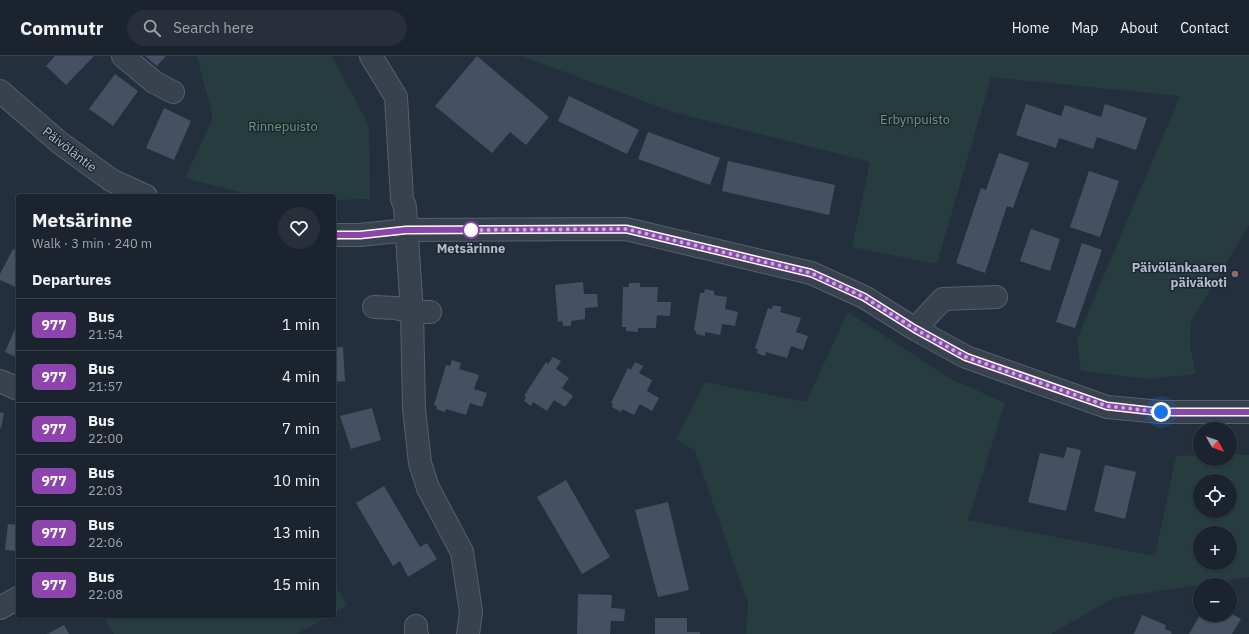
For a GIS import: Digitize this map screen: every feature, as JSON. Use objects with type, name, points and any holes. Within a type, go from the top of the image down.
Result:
[{"type":"street","points":[[123,56],[154,82],[173,92]]},
{"type":"street","points":[[370,56],[396,97],[402,200],[405,207],[406,230],[421,312],[414,409],[420,463],[428,488],[462,552],[471,612],[468,634]]},
{"type":"street","name":"Päivöläntie","points":[[0,91],[60,143],[111,180],[142,194]]},
{"type":"street","points":[[336,236],[406,230],[626,229],[811,273],[864,297],[915,329],[966,357],[1107,406],[1161,412],[1249,412]]},
{"type":"street","points":[[915,329],[943,299],[996,297]]},
{"type":"street","points":[[374,307],[396,308],[421,312]]},
{"type":"street","points":[[0,381],[16,388]]},
{"type":"street","points":[[0,608],[16,599]]},
{"type":"green space","name":"Rinnepuisto","points":[[197,56],[332,56],[369,126],[370,199],[336,200],[336,194],[252,194],[185,178],[213,118]]},
{"type":"green space","name":"Erbynpuisto","points":[[521,56],[1249,56],[1249,225],[1191,322],[1190,346],[1196,374],[1148,379],[1081,371],[1077,339],[1180,96],[991,77],[937,264],[852,247],[870,162],[673,112]]},
{"type":"green space","points":[[848,312],[949,378],[1005,403],[968,520],[1155,556],[1176,456],[1193,455],[1193,466],[1237,466],[1237,455],[1249,455],[1249,577],[1237,579],[1193,578],[1193,586],[1114,598],[1051,634],[746,634],[748,604],[695,451],[676,439],[705,382],[806,402]]},
{"type":"green space","points":[[336,587],[347,606],[336,612]]},
{"type":"green space","points":[[104,618],[325,618],[297,634],[114,634]]},
{"type":"building","points":[[55,56],[94,56],[66,85],[46,66]]},
{"type":"building","points":[[145,56],[166,56],[157,66]]},
{"type":"building","points":[[477,56],[549,117],[526,145],[510,132],[492,153],[435,106]]},
{"type":"building","points":[[115,74],[138,91],[113,126],[89,109]]},
{"type":"building","points":[[569,96],[639,130],[627,154],[558,121]]},
{"type":"building","points":[[1026,104],[1061,116],[1065,105],[1101,117],[1105,104],[1147,118],[1136,150],[1097,137],[1093,149],[1059,138],[1056,148],[1016,135]]},
{"type":"building","points":[[164,108],[191,121],[174,160],[146,148]]},
{"type":"building","points":[[648,132],[720,158],[710,185],[638,159]]},
{"type":"building","points":[[999,153],[1029,163],[1013,208],[1007,206],[985,273],[956,263],[981,188],[986,190]]},
{"type":"building","points":[[728,161],[835,185],[829,215],[722,191]]},
{"type":"building","points":[[1089,171],[1119,181],[1100,237],[1070,227]]},
{"type":"building","points":[[1031,229],[1060,239],[1050,271],[1020,261]]},
{"type":"building","points":[[1082,243],[1102,250],[1075,328],[1056,322]]},
{"type":"building","points":[[13,249],[16,250],[16,287],[0,280],[0,274]]},
{"type":"building","points":[[583,282],[584,294],[597,294],[598,307],[585,308],[585,319],[571,321],[571,326],[563,326],[562,321],[558,322],[555,285]]},
{"type":"building","points":[[629,283],[640,283],[640,287],[658,287],[657,302],[671,302],[670,316],[657,315],[656,328],[638,328],[638,332],[626,331],[626,327],[622,327],[623,287],[629,287]]},
{"type":"building","points":[[705,289],[714,291],[714,295],[727,297],[725,309],[738,312],[735,326],[722,324],[720,335],[705,332],[705,336],[696,334],[696,331],[694,330],[700,293],[704,293]]},
{"type":"building","points":[[773,305],[782,307],[780,312],[801,318],[796,332],[808,336],[803,350],[791,346],[787,358],[766,352],[765,356],[757,353],[758,350],[755,348],[768,308],[772,309]]},
{"type":"building","points":[[16,327],[16,357],[5,352]]},
{"type":"building","points":[[343,347],[345,381],[336,382],[336,348]]},
{"type":"building","points":[[553,357],[561,361],[556,369],[569,378],[562,388],[573,396],[565,407],[554,400],[547,411],[533,402],[531,406],[524,401],[526,397],[524,396],[546,362],[548,364]]},
{"type":"building","points":[[452,360],[461,363],[459,369],[479,375],[474,389],[487,393],[482,407],[470,403],[466,415],[446,409],[445,412],[436,409],[437,406],[434,405],[446,365],[450,366]]},
{"type":"building","points":[[635,362],[643,366],[639,373],[652,380],[647,391],[659,398],[652,411],[640,404],[634,415],[622,409],[621,412],[612,407],[613,404],[611,403],[628,368],[631,370]]},
{"type":"building","points":[[372,408],[381,440],[351,449],[340,416]]},
{"type":"building","points":[[0,412],[4,413],[1,428],[0,428]]},
{"type":"building","points":[[1067,447],[1081,450],[1066,511],[1028,502],[1040,453],[1064,458]]},
{"type":"building","points":[[1105,465],[1136,472],[1125,519],[1094,511]]},
{"type":"building","points":[[566,480],[610,557],[582,574],[537,497]]},
{"type":"building","points":[[384,486],[420,547],[427,543],[437,559],[408,577],[400,561],[393,566],[356,503]]},
{"type":"building","points":[[668,502],[689,590],[658,597],[635,510]]},
{"type":"building","points":[[8,524],[16,525],[16,551],[5,550]]},
{"type":"building","points":[[578,594],[612,595],[611,608],[625,609],[624,621],[611,621],[610,634],[577,634]]},
{"type":"building","points":[[1142,615],[1166,625],[1165,629],[1172,632],[1171,634],[1134,634]]},
{"type":"building","points":[[1237,617],[1241,619],[1232,634],[1189,634],[1196,622],[1237,622]]},
{"type":"building","points":[[655,618],[687,618],[687,632],[700,632],[700,634],[655,634]]},
{"type":"building","points":[[64,625],[69,634],[47,634]]},
{"type":"bus line","name":"977","points":[[336,235],[360,235],[406,230],[626,229],[811,273],[864,297],[915,329],[966,357],[1107,406],[1161,412],[1249,412]]},
{"type":"place","name":"Metsärinne","points":[[471,230]]},
{"type":"place","name":"Päivölänkaaren päiväkoti","points":[[1235,274]]},
{"type":"route","points":[[471,230],[469,230],[626,229],[811,273],[864,297],[915,329],[966,357],[1107,406],[1161,412]]}]
